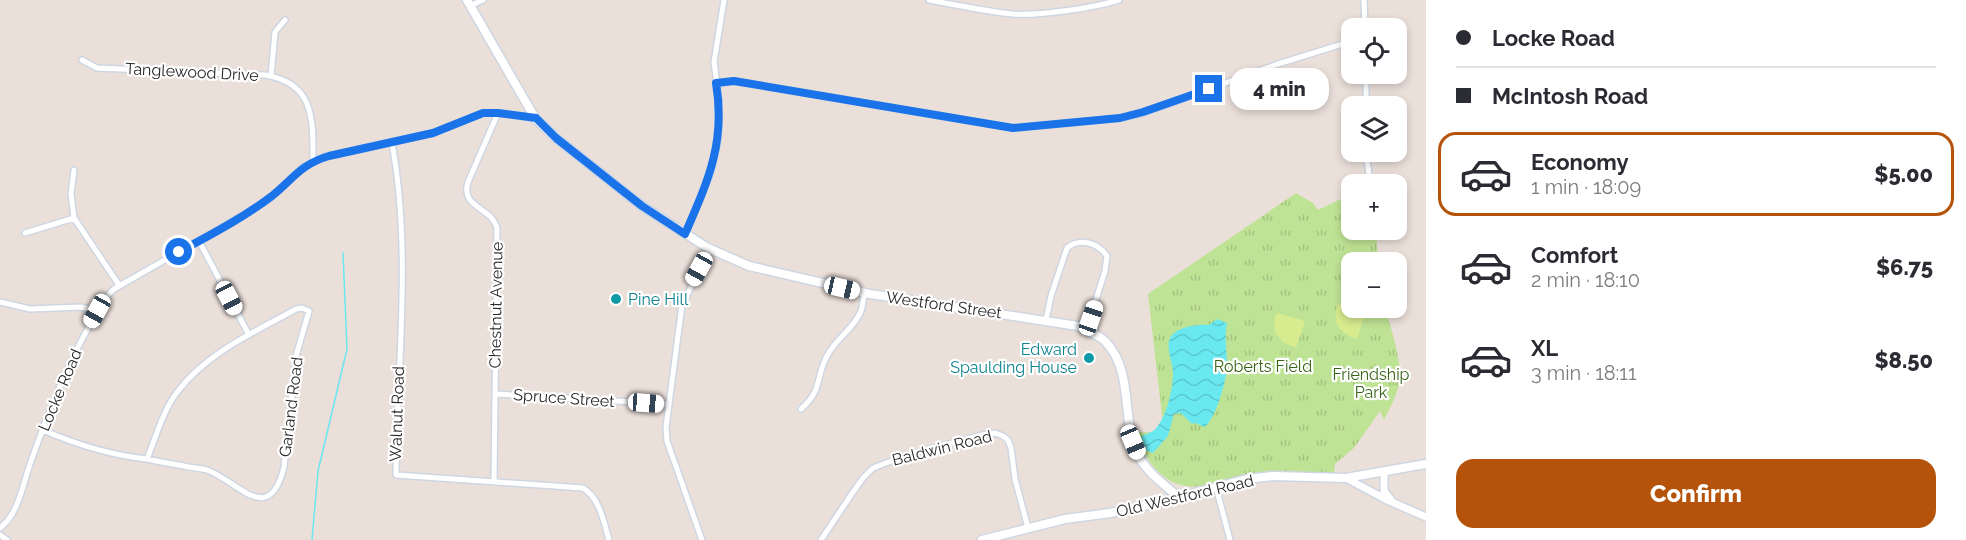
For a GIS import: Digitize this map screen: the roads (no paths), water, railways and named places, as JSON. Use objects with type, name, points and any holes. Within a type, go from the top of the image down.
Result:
[{"type":"main road","name":"Westford Street","points":[[468,3],[536,118],[556,138],[642,206],[710,249],[749,266],[864,293],[1078,326],[1105,341],[1119,361],[1133,442],[1140,458],[1150,471],[1178,496]]},
{"type":"main road","name":"Old Westford Road","points":[[982,540],[1065,519],[1129,509],[1247,479],[1273,476],[1346,478],[1426,464]]},
{"type":"street","points":[[468,3],[483,0]]},
{"type":"street","points":[[685,234],[715,160],[719,99],[714,62],[724,0]]},
{"type":"street","points":[[929,0],[1015,14],[1105,5],[1119,0]]},
{"type":"street","points":[[1364,0],[1365,18]]},
{"type":"street","points":[[271,76],[275,32],[285,20]]},
{"type":"street","points":[[716,83],[734,81],[1013,128],[1120,118],[1341,45]]},
{"type":"street","name":"Tanglewood Drive","points":[[82,60],[97,68],[271,76],[290,84],[308,103],[313,119],[313,161]]},
{"type":"street","name":"Locke Road","points":[[0,528],[6,524],[17,503],[43,430],[78,346],[109,293],[119,285],[199,241],[273,195],[297,172],[313,161],[433,133],[483,113],[536,118]]},
{"type":"street","name":"Chestnut Avenue","points":[[494,481],[497,229],[494,221],[468,199],[466,191],[498,113]]},
{"type":"street","name":"Walnut Road","points":[[392,142],[399,181],[402,243],[396,475],[584,488],[595,501],[609,540]]},
{"type":"street","points":[[74,170],[71,194],[74,218],[119,285]]},
{"type":"street","points":[[25,233],[74,218]]},
{"type":"street","points":[[199,241],[249,335]]},
{"type":"street","points":[[1046,320],[1051,296],[1067,248],[1074,242],[1081,241],[1103,250],[1107,256],[1105,271],[1086,331]]},
{"type":"street","points":[[702,540],[667,441],[666,426],[682,304],[710,249]]},
{"type":"street","points":[[801,409],[813,398],[826,357],[860,312],[864,293]]},
{"type":"street","points":[[0,302],[30,309],[80,307],[97,311]]},
{"type":"street","name":"Garland Road","points":[[43,430],[93,450],[206,470],[252,497],[272,493],[281,480],[284,467],[296,356],[309,311],[302,308],[296,309],[223,350],[201,366],[178,391],[147,459]]},
{"type":"street","name":"Spruce Street","points":[[495,394],[668,404]]},
{"type":"street","name":"Baldwin Road","points":[[821,540],[850,495],[873,468],[907,455],[995,433],[1008,440],[1011,448],[1015,479],[1028,528]]},
{"type":"street","points":[[1384,473],[1385,494],[1403,507]]},
{"type":"street","points":[[1346,478],[1426,517]]},
{"type":"street","points":[[1216,487],[1230,540]]},
{"type":"street","points":[[0,535],[7,540]]},
{"type":"water","points":[[1217,319],[1227,323],[1227,372],[1213,415],[1205,427],[1192,424],[1181,413],[1174,414],[1168,436],[1153,453],[1147,451],[1141,437],[1153,431],[1162,420],[1172,388],[1173,374],[1169,349],[1171,336],[1175,332],[1192,326],[1209,325]]},
{"type":"waterway","points":[[312,540],[318,471],[347,349],[343,253]]},
{"type":"place","name":"Pine Hill","points":[[616,299]]},
{"type":"place","name":"Edward Spaulding House","points":[[1089,358]]},
{"type":"park label","name":"Roberts Field","points":[[1263,366]]},
{"type":"park label","name":"Friendship Park","points":[[1371,383]]}]
